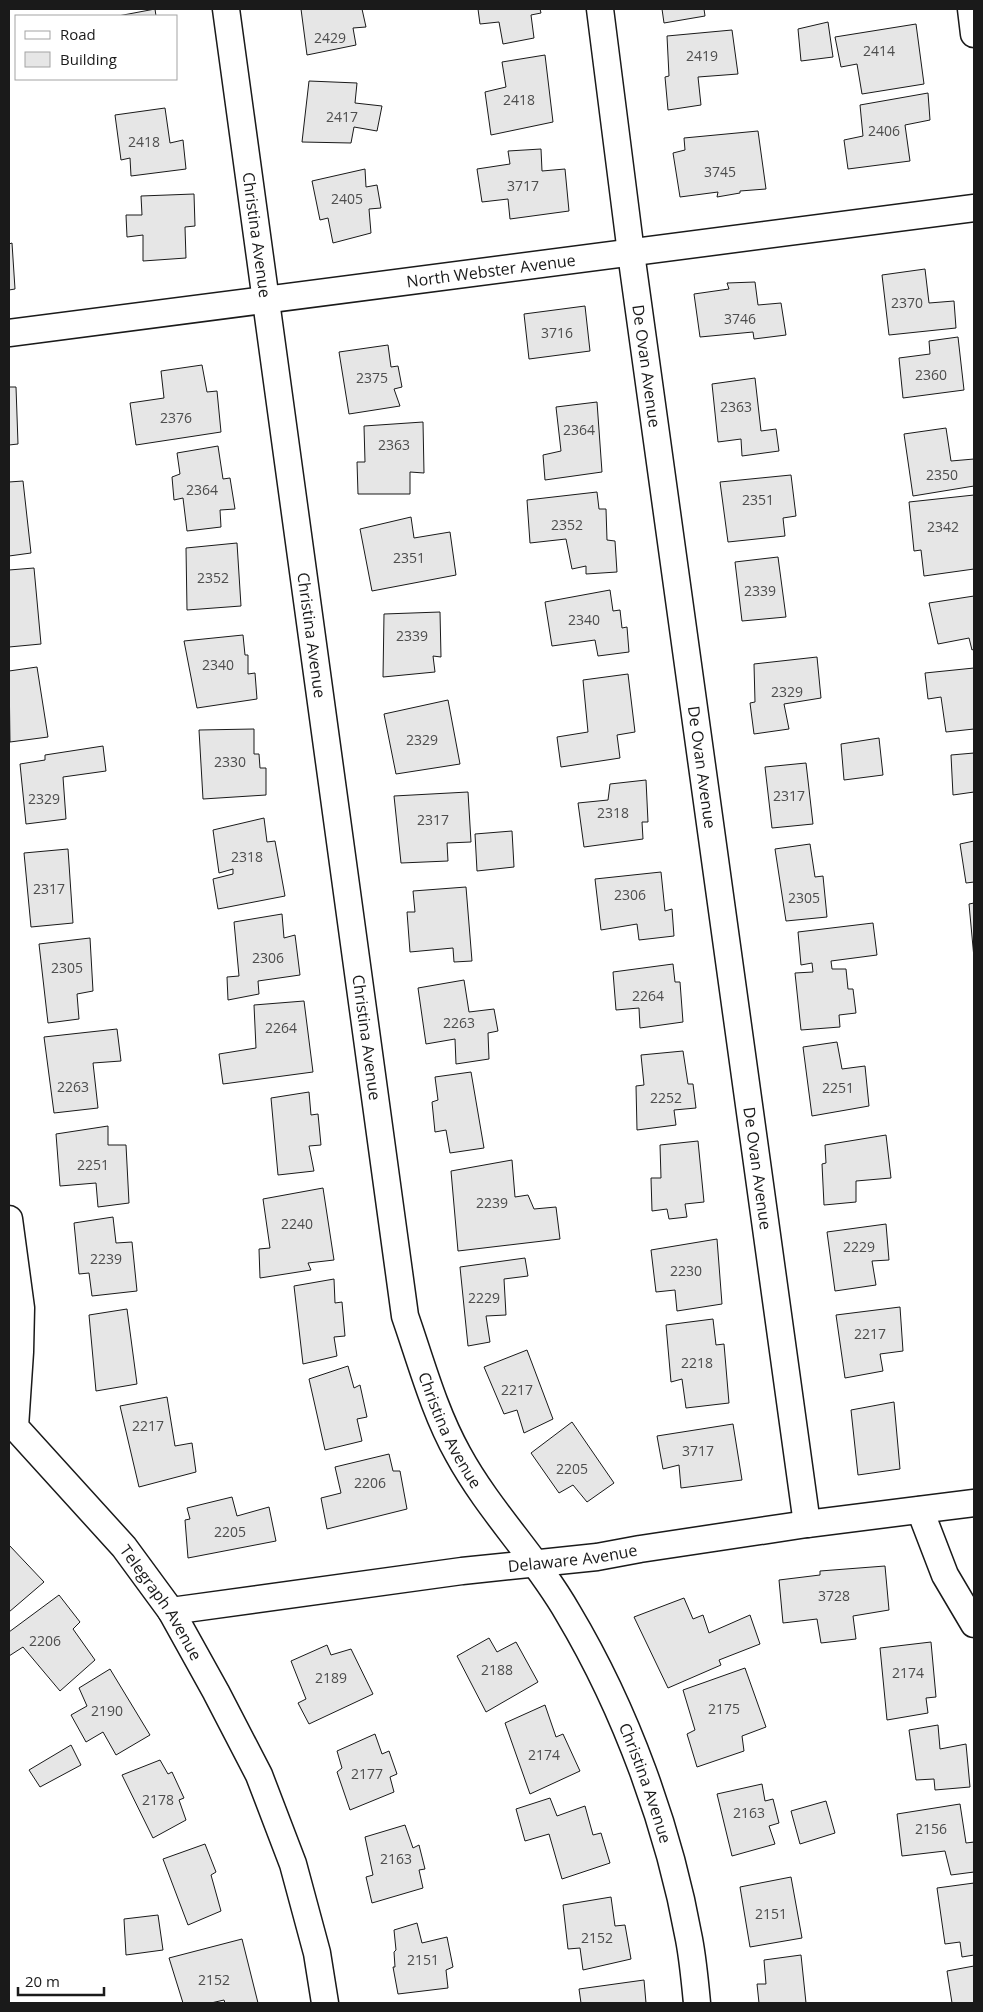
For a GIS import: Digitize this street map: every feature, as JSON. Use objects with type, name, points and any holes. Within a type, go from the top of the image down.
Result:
[{"type":"street","name":"Christina Avenue","points":[[226,9],[406,1316],[432,1398],[458,1454],[492,1508],[535,1563],[568,1612],[604,1680],[651,1792],[673,1870],[689,1939],[698,2003]]},
{"type":"street","name":"De Ovan Avenue","points":[[600,9],[631,253],[807,1524]]},
{"type":"street","points":[[971,9],[974,34]]},
{"type":"street","name":"North Webster Avenue","points":[[9,333],[974,208]]},
{"type":"street","name":"Telegraph Avenue","points":[[9,1219],[21,1308],[20,1352],[12,1425],[124,1547],[171,1611],[216,1692],[263,1784],[293,1864],[316,1953],[325,2003]]},
{"type":"street","name":"Delaware Avenue","points":[[171,1611],[462,1571],[597,1557],[807,1524],[974,1503]]},
{"type":"street","points":[[920,1510],[944,1575],[974,1624]]},
{"type":"building","points":[[155,9],[156,15],[123,15]]},
{"type":"building","points":[[301,9],[362,9],[366,27],[353,28],[356,45],[307,55]]},
{"type":"building","points":[[478,9],[540,9],[541,13],[531,15],[534,38],[503,44],[499,22],[480,24]]},
{"type":"building","points":[[662,9],[704,9],[705,16],[664,23]]},
{"type":"building","points":[[828,22],[833,57],[801,61],[798,29]]},
{"type":"building","points":[[916,24],[924,84],[862,94],[857,64],[841,67],[835,37]]},
{"type":"building","points":[[732,30],[738,74],[698,77],[701,105],[668,110],[665,77],[669,76],[667,36]]},
{"type":"building","points":[[545,55],[553,122],[491,135],[485,92],[506,87],[502,62]]},
{"type":"building","points":[[309,81],[357,83],[355,103],[382,106],[377,131],[354,127],[351,143],[302,142]]},
{"type":"building","points":[[928,93],[930,120],[905,125],[910,161],[848,169],[844,140],[863,136],[860,105]]},
{"type":"building","points":[[165,108],[170,143],[183,140],[186,169],[131,176],[130,158],[121,160],[115,115]]},
{"type":"building","points":[[758,131],[766,189],[740,191],[740,193],[717,197],[718,192],[680,197],[673,153],[685,150],[684,138]]},
{"type":"building","points":[[541,149],[542,171],[565,169],[569,211],[510,219],[508,199],[482,202],[477,169],[510,164],[508,151]]},
{"type":"building","points":[[365,169],[366,187],[377,185],[381,208],[369,209],[371,233],[333,243],[328,218],[320,220],[312,181]]},
{"type":"building","points":[[194,194],[195,226],[185,227],[186,258],[143,261],[143,235],[127,237],[126,215],[142,215],[141,196]]},
{"type":"building","points":[[12,243],[15,289],[9,290],[9,244]]},
{"type":"building","points":[[925,269],[929,303],[954,301],[956,328],[889,335],[882,275]]},
{"type":"building","points":[[755,282],[758,305],[781,303],[786,335],[754,339],[753,332],[700,337],[694,294],[729,289],[727,283]]},
{"type":"building","points":[[585,306],[590,351],[529,359],[524,314]]},
{"type":"building","points":[[958,337],[964,390],[903,398],[899,358],[930,354],[929,341]]},
{"type":"building","points":[[388,345],[391,367],[398,366],[402,387],[394,389],[400,406],[349,414],[339,352]]},
{"type":"building","points":[[202,365],[207,392],[217,391],[221,432],[136,445],[130,403],[164,398],[161,371]]},
{"type":"building","points":[[755,378],[761,431],[776,429],[779,451],[742,456],[741,439],[718,442],[712,384]]},
{"type":"building","points":[[9,387],[16,387],[18,444],[9,445]]},
{"type":"building","points":[[597,402],[602,472],[545,480],[543,455],[561,451],[556,407]]},
{"type":"building","points":[[423,422],[424,473],[410,472],[410,494],[358,494],[357,462],[365,462],[364,426]]},
{"type":"building","points":[[946,428],[951,461],[974,459],[974,486],[913,496],[904,434]]},
{"type":"building","points":[[218,446],[223,479],[230,478],[235,509],[220,510],[221,527],[187,531],[183,498],[174,500],[172,477],[180,474],[177,453]]},
{"type":"building","points":[[791,475],[796,516],[783,518],[785,536],[728,542],[720,482]]},
{"type":"building","points":[[23,481],[31,553],[9,556],[9,482]]},
{"type":"building","points":[[597,492],[599,509],[606,509],[607,540],[615,541],[617,572],[586,574],[586,566],[572,569],[566,539],[530,543],[527,500]]},
{"type":"building","points":[[974,495],[974,569],[924,576],[921,550],[914,551],[909,502]]},
{"type":"building","points":[[411,517],[414,538],[450,532],[456,575],[372,591],[360,529]]},
{"type":"building","points":[[237,543],[241,606],[187,610],[186,548]]},
{"type":"building","points":[[778,557],[786,617],[742,621],[735,562]]},
{"type":"building","points":[[34,568],[41,644],[9,647],[9,570]]},
{"type":"building","points":[[610,590],[613,611],[620,610],[622,628],[627,627],[629,652],[598,656],[595,640],[552,646],[545,602]]},
{"type":"building","points":[[974,596],[974,649],[972,650],[969,638],[938,644],[929,603]]},
{"type":"building","points":[[440,612],[441,657],[433,656],[435,672],[383,677],[384,614]]},
{"type":"building","points":[[243,635],[245,655],[248,655],[248,674],[255,673],[257,699],[197,708],[184,641]]},
{"type":"building","points":[[817,657],[821,698],[784,704],[789,729],[754,734],[750,703],[755,702],[754,664]]},
{"type":"building","points":[[37,667],[48,737],[10,742],[9,671]]},
{"type":"building","points":[[974,668],[974,729],[946,732],[941,697],[928,699],[925,673]]},
{"type":"building","points":[[628,674],[635,732],[617,735],[620,758],[561,767],[557,737],[588,732],[583,680]]},
{"type":"building","points":[[448,700],[460,764],[396,774],[384,714]]},
{"type":"building","points":[[254,729],[254,754],[259,754],[260,768],[266,768],[266,795],[203,799],[199,730]]},
{"type":"building","points":[[879,738],[883,775],[844,780],[841,744]]},
{"type":"building","points":[[103,746],[106,771],[63,777],[66,819],[26,824],[20,764],[45,760],[45,755]]},
{"type":"building","points":[[974,753],[974,792],[953,795],[951,755]]},
{"type":"building","points":[[806,763],[813,824],[772,828],[765,767]]},
{"type":"building","points":[[646,780],[648,822],[642,822],[643,839],[584,847],[578,803],[608,800],[610,784]]},
{"type":"building","points":[[468,792],[471,842],[447,843],[448,861],[401,863],[394,796]]},
{"type":"building","points":[[264,818],[267,842],[275,841],[285,896],[218,909],[213,879],[233,874],[233,869],[219,873],[213,830]]},
{"type":"building","points":[[512,831],[514,867],[477,871],[475,834]]},
{"type":"building","points":[[974,841],[974,882],[966,883],[960,844]]},
{"type":"building","points":[[810,844],[815,877],[823,876],[827,917],[786,921],[775,849]]},
{"type":"building","points":[[68,849],[73,923],[31,927],[24,853]]},
{"type":"building","points":[[661,872],[665,911],[672,909],[674,936],[639,940],[637,924],[601,930],[595,879]]},
{"type":"building","points":[[466,887],[472,961],[454,962],[453,948],[410,952],[407,912],[415,912],[413,891]]},
{"type":"building","points":[[974,903],[974,958],[969,904]]},
{"type":"building","points":[[282,914],[284,938],[295,935],[300,975],[258,981],[259,994],[228,1000],[227,977],[239,976],[234,922]]},
{"type":"building","points":[[873,923],[877,955],[831,961],[832,969],[846,969],[848,989],[853,989],[856,1013],[839,1015],[840,1027],[801,1030],[795,973],[813,972],[812,963],[801,965],[798,932]]},
{"type":"building","points":[[90,938],[93,991],[77,994],[79,1019],[48,1023],[39,944]]},
{"type":"building","points":[[673,964],[675,982],[680,982],[683,1022],[640,1028],[639,1008],[616,1010],[613,972]]},
{"type":"building","points":[[464,980],[469,1012],[494,1009],[498,1031],[488,1033],[489,1059],[456,1064],[455,1039],[426,1044],[418,988]]},
{"type":"building","points":[[304,1001],[313,1072],[223,1084],[219,1054],[256,1048],[254,1005]]},
{"type":"building","points":[[117,1029],[121,1061],[93,1063],[98,1108],[54,1113],[44,1037]]},
{"type":"building","points":[[837,1042],[842,1069],[865,1066],[869,1106],[812,1116],[803,1047]]},
{"type":"building","points":[[683,1051],[688,1084],[693,1084],[696,1108],[674,1110],[676,1125],[637,1130],[636,1086],[644,1085],[641,1055]]},
{"type":"building","points":[[471,1072],[484,1148],[450,1153],[446,1130],[435,1132],[432,1102],[438,1100],[435,1077]]},
{"type":"building","points":[[309,1092],[311,1115],[318,1114],[321,1145],[309,1146],[314,1171],[278,1175],[271,1098]]},
{"type":"building","points":[[108,1126],[108,1145],[126,1145],[129,1203],[98,1207],[96,1183],[60,1186],[56,1134]]},
{"type":"building","points":[[886,1135],[891,1178],[856,1181],[856,1202],[824,1205],[822,1164],[826,1163],[825,1145]]},
{"type":"building","points":[[698,1141],[704,1202],[685,1204],[687,1217],[669,1219],[667,1209],[652,1211],[651,1178],[661,1178],[660,1145]]},
{"type":"building","points":[[512,1160],[515,1197],[528,1195],[534,1209],[556,1207],[560,1239],[458,1251],[451,1171]]},
{"type":"building","points":[[323,1188],[334,1260],[308,1263],[311,1270],[260,1278],[259,1249],[270,1248],[263,1199]]},
{"type":"building","points":[[113,1217],[116,1243],[132,1242],[137,1291],[92,1296],[89,1273],[79,1274],[74,1223]]},
{"type":"building","points":[[886,1224],[889,1260],[872,1261],[876,1285],[835,1291],[827,1232]]},
{"type":"building","points":[[717,1239],[722,1304],[677,1311],[675,1290],[656,1292],[651,1250]]},
{"type":"building","points":[[525,1258],[528,1276],[504,1279],[506,1315],[486,1316],[490,1342],[468,1346],[460,1267]]},
{"type":"building","points":[[334,1279],[335,1303],[342,1302],[345,1336],[334,1337],[337,1356],[303,1364],[294,1286]]},
{"type":"building","points":[[900,1307],[903,1351],[880,1354],[883,1371],[845,1378],[836,1315]]},
{"type":"building","points":[[127,1309],[137,1384],[96,1391],[89,1315]]},
{"type":"building","points":[[713,1319],[716,1345],[724,1344],[729,1403],[686,1408],[682,1379],[671,1382],[666,1325]]},
{"type":"building","points":[[527,1350],[553,1419],[524,1433],[517,1410],[504,1414],[484,1367]]},
{"type":"building","points":[[348,1366],[354,1388],[360,1385],[367,1417],[357,1419],[362,1441],[325,1450],[309,1379]]},
{"type":"building","points":[[167,1397],[175,1446],[192,1443],[196,1472],[139,1487],[120,1406]]},
{"type":"building","points":[[894,1402],[900,1469],[858,1475],[851,1410]]},
{"type":"building","points":[[572,1422],[614,1483],[587,1502],[573,1485],[559,1493],[531,1453]]},
{"type":"building","points":[[733,1424],[742,1480],[681,1488],[679,1465],[663,1469],[657,1436]]},
{"type":"building","points":[[389,1454],[393,1471],[400,1471],[407,1509],[327,1529],[321,1498],[341,1493],[335,1467]]},
{"type":"building","points":[[232,1497],[237,1516],[269,1507],[276,1541],[188,1558],[185,1520],[190,1519],[187,1508]]},
{"type":"building","points":[[9,1545],[44,1582],[9,1612]]},
{"type":"building","points":[[885,1566],[889,1610],[853,1616],[856,1639],[821,1643],[817,1619],[783,1623],[779,1580],[820,1575],[820,1571]]},
{"type":"building","points":[[59,1595],[80,1622],[73,1629],[95,1660],[60,1691],[23,1647],[9,1656],[9,1632]]},
{"type":"building","points":[[684,1598],[693,1619],[703,1615],[709,1633],[750,1615],[760,1644],[719,1660],[721,1665],[668,1688],[634,1617]]},
{"type":"building","points":[[489,1638],[497,1652],[516,1642],[538,1682],[486,1712],[457,1656]]},
{"type":"building","points":[[931,1642],[936,1697],[926,1698],[928,1713],[887,1720],[880,1648]]},
{"type":"building","points":[[327,1645],[331,1655],[351,1649],[373,1694],[309,1724],[298,1703],[306,1699],[291,1661]]},
{"type":"building","points":[[745,1668],[766,1727],[742,1736],[744,1751],[697,1767],[687,1734],[695,1730],[683,1690]]},
{"type":"building","points":[[110,1669],[150,1735],[116,1755],[103,1732],[86,1742],[71,1715],[87,1706],[79,1688]]},
{"type":"building","points":[[545,1705],[556,1737],[563,1734],[580,1771],[530,1794],[505,1723]]},
{"type":"building","points":[[938,1725],[940,1749],[966,1744],[970,1787],[935,1790],[934,1779],[916,1780],[909,1730]]},
{"type":"building","points":[[375,1734],[382,1754],[389,1751],[397,1774],[390,1777],[394,1792],[350,1810],[337,1772],[342,1768],[337,1751]]},
{"type":"building","points":[[71,1745],[81,1765],[40,1787],[29,1770]]},
{"type":"building","points":[[160,1760],[168,1774],[172,1772],[184,1798],[179,1800],[186,1820],[153,1838],[122,1775]]},
{"type":"building","points":[[762,1784],[765,1801],[773,1799],[779,1823],[769,1826],[775,1844],[732,1856],[717,1794]]},
{"type":"building","points":[[550,1798],[557,1816],[585,1806],[593,1835],[601,1833],[610,1863],[562,1879],[549,1834],[525,1841],[516,1809]]},
{"type":"building","points":[[826,1801],[835,1833],[800,1844],[791,1811]]},
{"type":"building","points":[[960,1804],[966,1843],[974,1842],[974,1872],[951,1875],[945,1851],[902,1856],[897,1814]]},
{"type":"building","points":[[405,1825],[413,1848],[419,1845],[425,1869],[419,1870],[423,1888],[372,1903],[366,1877],[373,1875],[365,1837]]},
{"type":"building","points":[[205,1844],[216,1872],[211,1875],[221,1911],[188,1925],[163,1859]]},
{"type":"building","points":[[791,1877],[802,1938],[750,1947],[740,1887]]},
{"type":"building","points":[[974,1883],[974,1955],[962,1957],[960,1942],[945,1944],[937,1888]]},
{"type":"building","points":[[611,1897],[615,1926],[625,1925],[631,1959],[583,1970],[580,1948],[568,1949],[563,1905]]},
{"type":"building","points":[[158,1915],[163,1950],[126,1955],[124,1919]]},
{"type":"building","points":[[417,1923],[422,1943],[447,1937],[453,1967],[446,1970],[448,1988],[398,1994],[393,1967],[395,1967],[394,1952],[396,1950],[394,1930]]},
{"type":"building","points":[[242,1939],[258,2003],[225,2003],[224,2000],[211,2003],[183,2003],[169,1958]]},
{"type":"building","points":[[801,1955],[806,2003],[759,2003],[757,1984],[766,1984],[764,1960]]},
{"type":"building","points":[[974,1966],[974,2003],[952,2003],[947,1971]]},
{"type":"building","points":[[644,1980],[646,2003],[581,2003],[579,1989]]}]
